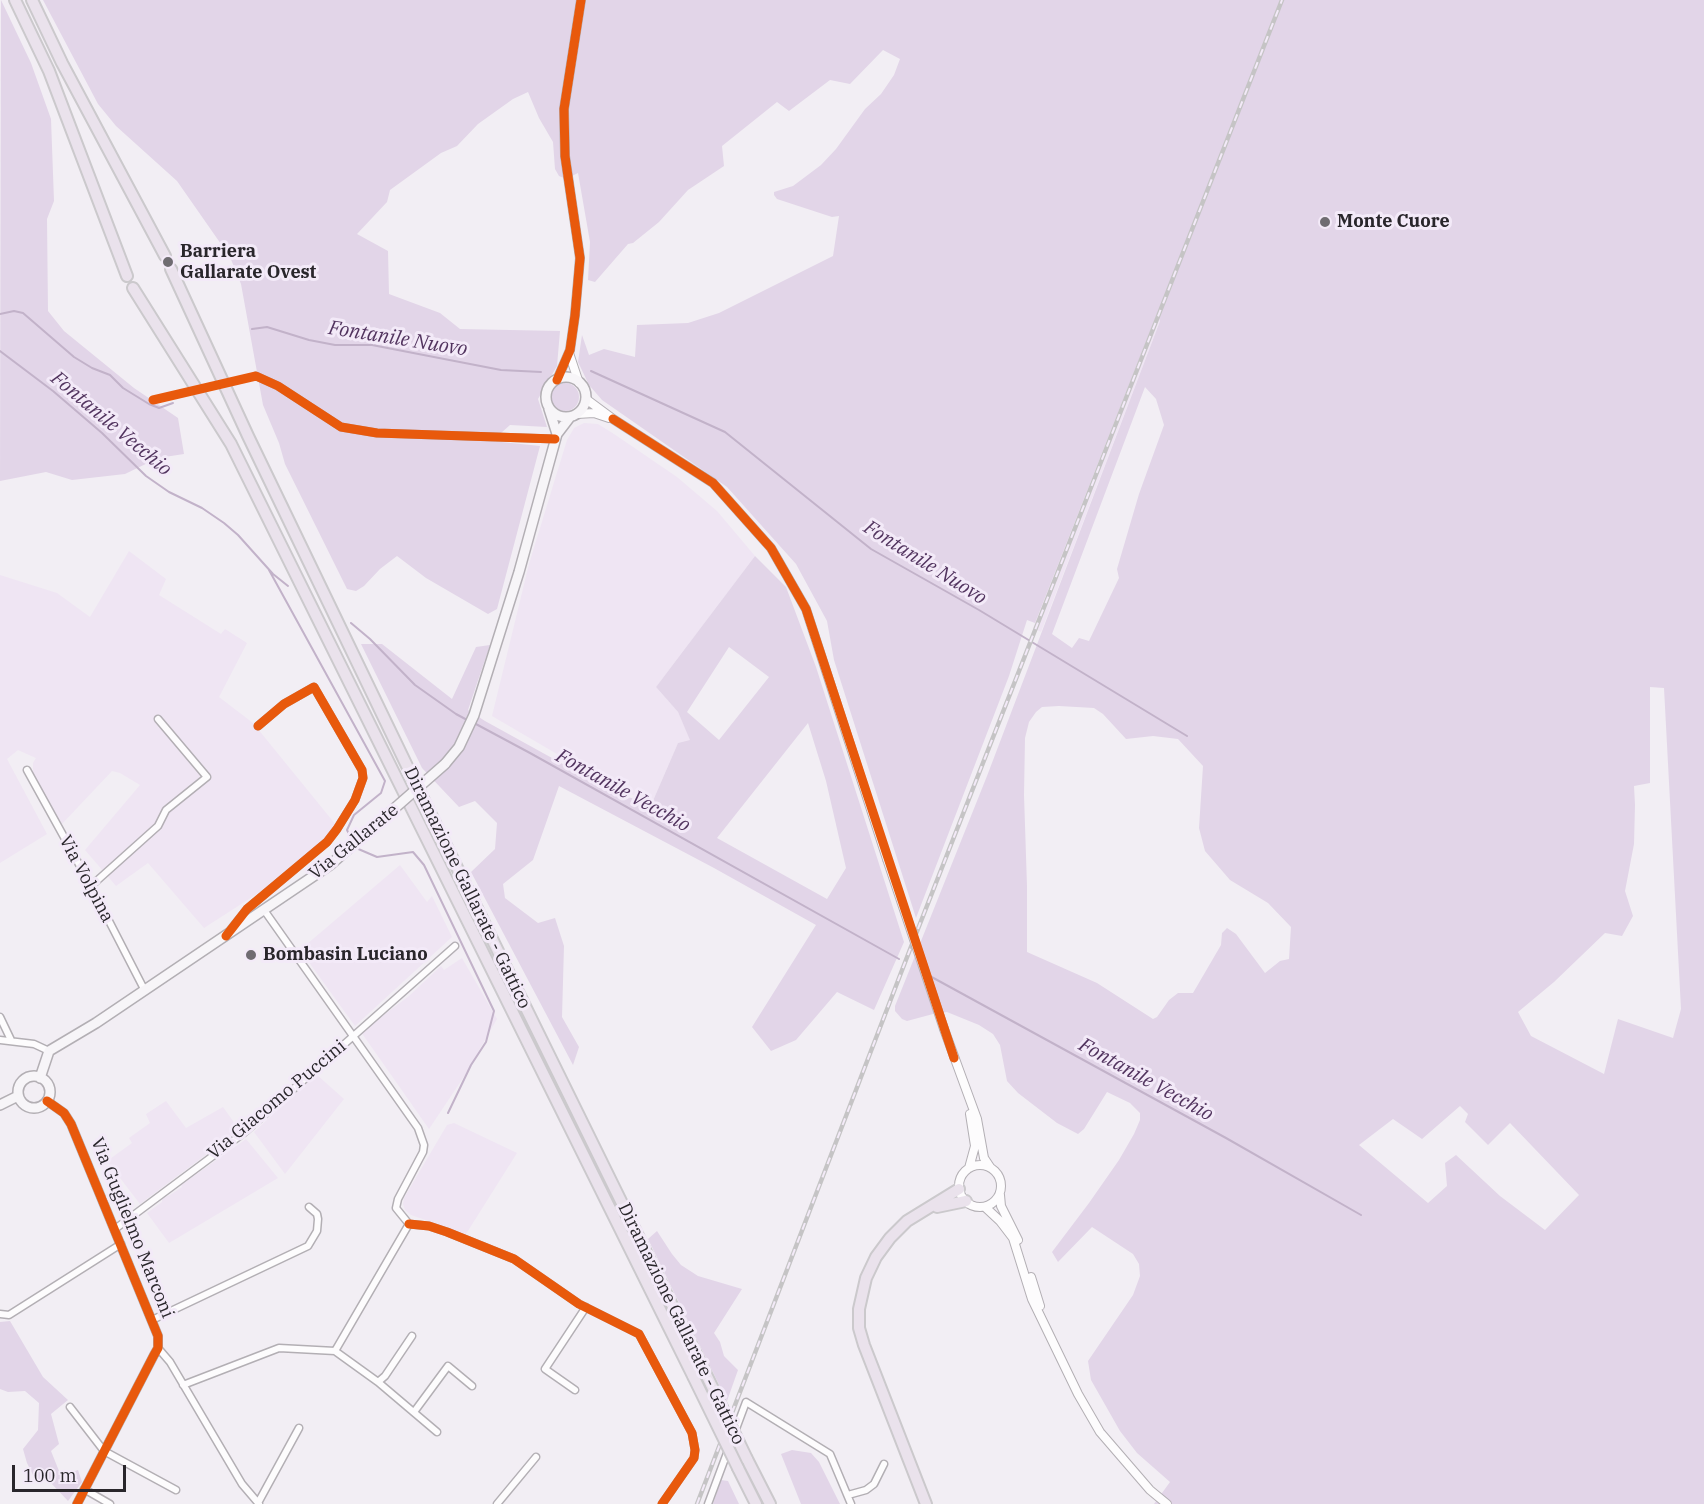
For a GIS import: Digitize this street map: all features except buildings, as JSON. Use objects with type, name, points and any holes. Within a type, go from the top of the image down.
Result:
[{"type":"highway","points":[[15,0],[49,71],[127,276]]},
{"type":"highway","points":[[32,0],[62,63],[165,256]]},
{"type":"highway","name":"Diramazione Gallarate - Gattico","points":[[171,269],[253,447],[403,759],[770,1504]]},
{"type":"highway","name":"Diramazione Gallarate - Gattico","points":[[133,288],[231,444],[756,1504]]},
{"type":"highway","points":[[926,1504],[864,1345],[859,1328],[859,1309],[866,1278],[882,1248],[907,1221],[959,1189]]},
{"type":"highway","points":[[928,1209],[966,1201]]},
{"type":"main road","points":[[549,409],[555,414],[573,416],[582,410],[586,399],[579,383],[568,378],[557,380],[546,392],[547,404],[556,436]]},
{"type":"main road","name":"Via Gallarate","points":[[49,1051],[96,1023],[330,865],[445,765],[459,747],[474,715],[519,572],[556,436],[573,416]]},
{"type":"main road","points":[[40,1078],[49,1051]]},
{"type":"main road","points":[[30,1077],[40,1078],[49,1087],[47,1101],[40,1107],[31,1108],[23,1104],[18,1096],[19,1086],[21,1082],[30,1077]]},
{"type":"main road","points":[[0,1106],[18,1096]]},
{"type":"street","points":[[557,380],[569,353],[576,315],[579,258],[565,156],[564,109],[581,0]]},
{"type":"street","points":[[569,353],[579,383]]},
{"type":"street","points":[[256,376],[278,386],[341,427],[377,433],[556,436]]},
{"type":"street","points":[[586,399],[713,483],[771,548],[806,609],[887,859],[977,1119],[984,1158],[1001,1182],[1001,1206],[1016,1236],[1048,1330]]},
{"type":"street","points":[[573,416],[594,414],[613,419]]},
{"type":"street","points":[[226,936],[247,909],[327,842],[355,800],[363,778],[362,770],[315,687],[284,704],[258,726]]},
{"type":"street","points":[[91,886],[158,826],[166,810],[207,777],[158,719]]},
{"type":"street","name":"Via Volpina","points":[[27,771],[91,886],[144,989]]},
{"type":"street","name":"Via Giacomo Puccini","points":[[264,910],[418,1128],[424,1145],[423,1152],[396,1208],[409,1224]]},
{"type":"street","name":"Via Giacomo Puccini","points":[[115,1229],[245,1132],[455,946]]},
{"type":"street","points":[[0,1017],[11,1040]]},
{"type":"street","points":[[0,1040],[34,1044],[49,1051]]},
{"type":"street","points":[[954,1058],[972,1121],[975,1146],[969,1168],[961,1177],[959,1189],[966,1201],[971,1205],[985,1207],[1013,1238],[1032,1299],[1100,1432],[1150,1490],[1167,1504]]},
{"type":"street","name":"Via Guglielmo Marconi","points":[[47,1101],[64,1113],[71,1124],[152,1320],[158,1336],[158,1348]]},
{"type":"street","points":[[969,1168],[983,1165],[990,1167]]},
{"type":"street","points":[[985,1207],[1000,1195]]},
{"type":"street","points":[[152,1320],[308,1246],[317,1231],[318,1219],[309,1207]]},
{"type":"street","points":[[335,1351],[409,1224],[429,1226],[468,1239],[514,1260],[586,1307],[639,1334],[692,1433],[695,1450],[693,1458],[662,1504]]},
{"type":"street","points":[[0,1314],[9,1315],[121,1244]]},
{"type":"street","points":[[575,1390],[545,1369],[586,1307]]},
{"type":"street","points":[[378,1382],[385,1376],[412,1336]]},
{"type":"street","points":[[77,1504],[158,1348],[170,1362],[237,1475],[258,1504],[300,1428]]},
{"type":"street","points":[[183,1385],[279,1348],[335,1351],[378,1382],[437,1432]]},
{"type":"street","points":[[414,1412],[448,1366],[472,1386]]},
{"type":"street","points":[[708,1504],[746,1402],[830,1454],[851,1504]]},
{"type":"street","points":[[70,1407],[104,1451],[176,1490]]},
{"type":"street","points":[[497,1504],[536,1457]]},
{"type":"street","points":[[848,1495],[866,1490],[874,1484],[884,1464]]},
{"type":"street","points":[[84,1489],[111,1504]]},
{"type":"shaded area","points":[[1,0],[31,63],[51,119],[54,201],[47,219],[48,311],[64,331],[134,388],[178,418],[184,454],[158,458],[125,474],[72,480],[46,472],[0,481]]},
{"type":"shaded area","points":[[43,0],[1704,0],[1704,1504],[1154,1504],[1170,1482],[1137,1453],[1120,1431],[1091,1380],[1088,1361],[1133,1295],[1140,1276],[1139,1264],[1133,1254],[1092,1227],[1058,1262],[1052,1252],[1119,1160],[1134,1134],[1140,1120],[1140,1113],[1130,1103],[1107,1092],[1084,1129],[1078,1134],[1057,1123],[1018,1093],[1007,1081],[1000,1045],[993,1034],[979,1025],[947,1012],[907,1021],[895,1011],[895,1006],[987,776],[1160,321],[1157,314],[1035,623],[1027,620],[1009,676],[916,918],[834,660],[827,621],[796,564],[727,487],[602,400],[589,385],[578,362],[582,335],[589,355],[604,349],[635,357],[637,325],[688,323],[719,313],[833,256],[839,216],[832,217],[777,199],[774,192],[793,186],[821,165],[836,149],[865,109],[881,94],[894,75],[900,59],[883,50],[850,84],[830,80],[789,111],[777,102],[722,146],[724,166],[688,190],[659,222],[633,243],[628,244],[595,282],[588,280],[590,242],[578,173],[564,178],[559,176],[555,169],[553,142],[528,92],[513,99],[478,124],[457,146],[441,153],[390,190],[387,202],[357,234],[388,251],[389,294],[440,313],[460,329],[560,331],[557,366],[538,399],[547,427],[510,425],[492,441],[540,446],[497,609],[488,614],[426,578],[397,556],[380,569],[364,586],[356,591],[347,589],[285,464],[263,405],[241,284],[230,257],[177,181],[116,126],[98,104]],"holes":[[[1145,387],[1156,399],[1164,425],[1139,494],[1117,569],[1119,578],[1089,641],[1079,638],[1072,648],[1052,634]],[[1650,687],[1664,688],[1681,1009],[1673,1038],[1618,1019],[1604,1074],[1531,1036],[1518,1012],[1554,982],[1605,933],[1622,936],[1633,916],[1625,891],[1634,844],[1634,786],[1650,783]],[[1042,707],[1094,708],[1103,714],[1126,739],[1153,736],[1178,739],[1203,766],[1199,828],[1205,851],[1230,880],[1268,903],[1291,927],[1289,959],[1280,961],[1265,973],[1236,934],[1227,928],[1222,933],[1221,945],[1193,993],[1178,993],[1153,1019],[1097,983],[1027,952],[1025,738],[1029,722]],[[1460,1106],[1468,1114],[1465,1122],[1488,1145],[1510,1123],[1579,1195],[1545,1230],[1500,1196],[1456,1155],[1445,1163],[1447,1186],[1428,1203],[1359,1145],[1393,1119],[1422,1139]]]},
{"type":"shaded area","points":[[1157,313],[1160,321],[1041,632],[1033,628]]},
{"type":"shaded area","points":[[565,383],[575,387],[579,397],[575,407],[565,411],[555,407],[551,397],[555,387]]},
{"type":"shaded area","points":[[584,423],[598,424],[677,477],[717,511],[755,556],[656,687],[678,712],[691,740],[678,743],[652,803],[610,785],[492,716],[529,564],[567,440],[574,428]]},
{"type":"shaded area","points":[[129,551],[166,579],[159,595],[221,634],[225,629],[247,643],[219,697],[253,723],[336,825],[313,850],[266,888],[204,928],[148,863],[116,886],[85,850],[140,785],[120,773],[112,771],[62,824],[33,774],[33,763],[36,758],[18,750],[7,759],[47,834],[0,863],[0,575],[57,593],[90,617]]},
{"type":"shaded area","points":[[755,556],[786,587],[816,667],[904,942],[874,1010],[837,992],[796,1040],[771,1051],[752,1027],[816,925],[559,786],[533,860],[503,884],[505,898],[538,923],[555,918],[564,946],[562,1017],[579,1047],[573,1065],[471,872],[495,849],[497,823],[475,801],[459,807],[422,768],[361,644],[382,644],[452,699],[476,647],[490,645],[468,710],[619,795],[652,803],[678,743],[690,740],[678,712],[656,687]],"holes":[[[729,647],[769,677],[719,740],[687,712]],[[808,723],[826,781],[846,868],[827,899],[717,838]]]},
{"type":"shaded area","points":[[400,865],[427,902],[432,896],[452,937],[355,1026],[300,950]]},
{"type":"shaded area","points":[[462,958],[497,1019],[465,1075],[429,1129],[361,1032],[409,996],[441,966],[444,970]]},
{"type":"shaded area","points":[[316,1074],[344,1099],[285,1174],[254,1132]]},
{"type":"shaded area","points":[[166,1101],[186,1128],[223,1107],[238,1128],[231,1136],[140,1204],[107,1161],[132,1143],[129,1138],[150,1123],[146,1114]]},
{"type":"shaded area","points":[[454,1123],[517,1153],[466,1234],[411,1215],[405,1210],[403,1204],[404,1198],[447,1125]]},
{"type":"shaded area","points":[[246,1139],[278,1178],[169,1243],[147,1213],[162,1202],[162,1198],[182,1187],[181,1185]]},
{"type":"shaded area","points":[[657,1231],[681,1265],[698,1276],[742,1289],[714,1333],[720,1342],[724,1356],[738,1370],[727,1401],[648,1239]]},
{"type":"shaded area","points":[[10,1321],[43,1377],[68,1400],[51,1414],[59,1444],[51,1451],[61,1476],[78,1470],[82,1482],[68,1501],[50,1482],[35,1479],[27,1463],[23,1449],[38,1430],[39,1403],[25,1391],[8,1392],[0,1389],[0,1322]]},
{"type":"shaded area","points":[[792,1450],[811,1453],[819,1462],[840,1504],[801,1504],[781,1454]]},
{"type":"shaded area","points":[[721,1480],[728,1481],[739,1504],[713,1504]]},
{"type":"waterway","name":"Fontanile Nuovo","points":[[0,314],[14,311],[23,313],[74,357],[110,375],[123,388],[149,404],[159,408],[173,403]]},
{"type":"waterway","name":"Fontanile Nuovo","points":[[252,329],[267,327],[309,340],[335,345],[372,345],[501,370],[541,372]]},
{"type":"waterway","name":"Fontanile Vecchio","points":[[0,351],[53,391],[102,433],[146,476],[169,492],[202,508],[224,523],[273,574],[288,586]]},
{"type":"waterway","name":"Fontanile Nuovo","points":[[591,371],[725,432],[871,549],[979,610],[1187,736]]},
{"type":"waterway","points":[[269,570],[385,781],[381,793],[354,815],[347,830],[352,840]]},
{"type":"waterway","name":"Fontanile Vecchio","points":[[351,623],[415,685],[469,721]]},
{"type":"waterway","name":"Fontanile Vecchio","points":[[474,723],[899,959]]},
{"type":"waterway","points":[[356,848],[377,857],[413,852],[424,865],[494,1011],[486,1042],[471,1065],[448,1113]]},
{"type":"waterway","name":"Fontanile Vecchio","points":[[928,975],[1226,1138],[1361,1215]]},
{"type":"tunnel","points":[[153,400],[256,376]]},
{"type":"railway","points":[[697,1504],[914,939],[1282,0]]},
{"type":"cycle path","points":[[557,380],[570,350],[580,258],[565,156],[564,109],[581,0]]},
{"type":"cycle path","points":[[153,400],[256,376],[278,386],[341,427],[377,433],[555,439]]},
{"type":"cycle path","points":[[613,419],[713,483],[771,548],[806,609],[954,1058]]},
{"type":"cycle path","points":[[226,936],[247,909],[327,842],[355,800],[363,778],[362,770],[314,687],[284,704],[258,726]]},
{"type":"cycle path","points":[[47,1101],[64,1113],[71,1124],[158,1336],[158,1348],[77,1504]]},
{"type":"cycle path","points":[[409,1224],[429,1226],[514,1259],[579,1304],[639,1334],[692,1433],[695,1450],[694,1458],[662,1504]]},
{"type":"place","name":"Monte Cuore","points":[[1325,222]]},
{"type":"place","name":"Barriera Gallarate Ovest","points":[[168,262]]},
{"type":"place","name":"Bombasin Luciano","points":[[251,955]]}]
